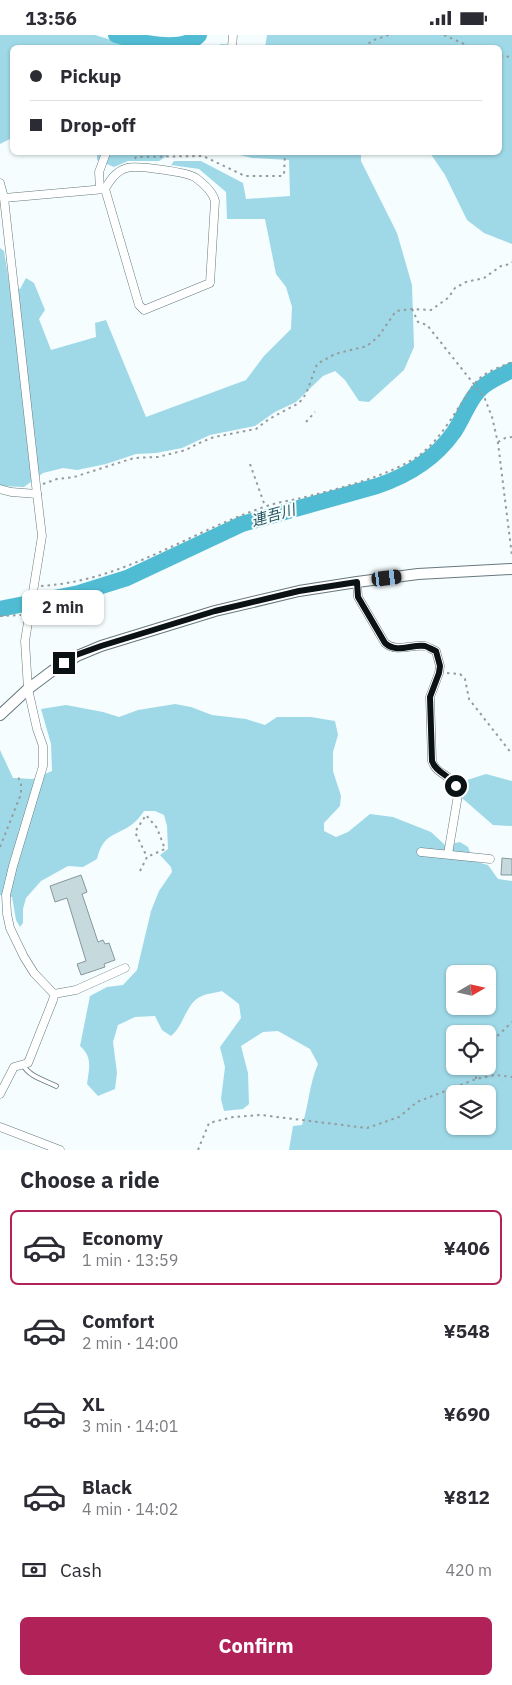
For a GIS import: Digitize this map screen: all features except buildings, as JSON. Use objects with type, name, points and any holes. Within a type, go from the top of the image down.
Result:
[{"type":"street","points":[[4,198],[103,189],[112,177],[126,168],[134,167],[181,173],[195,177],[214,194],[215,201],[210,283],[144,310],[139,305],[103,189],[99,172],[105,155]]},
{"type":"street","points":[[0,183],[4,198],[3,220],[42,536],[24,641],[28,689],[44,753],[43,766],[12,866],[3,915],[34,973],[54,993]]},
{"type":"street","points":[[0,489],[11,493],[37,494]]},
{"type":"street","points":[[0,715],[28,689],[76,655],[224,608],[299,591],[357,582],[418,574],[512,569]]},
{"type":"street","points":[[357,582],[358,597],[389,647],[396,649],[424,646],[436,651],[440,666],[430,697],[432,761],[434,767],[453,780],[458,795],[448,854]]},
{"type":"street","points":[[422,852],[490,859]]},
{"type":"street","points":[[54,993],[76,990],[125,968]]},
{"type":"street","points":[[0,1094],[11,1070],[14,1067],[28,1063],[54,993]]},
{"type":"street","points":[[0,1127],[60,1150]]},
{"type":"lane","points":[[23,1065],[33,1075],[56,1085]]},
{"type":"path","points":[[366,45],[389,35]]},
{"type":"path","points":[[444,35],[466,45]]},
{"type":"path","points":[[134,167],[136,157],[203,156],[245,176],[282,176],[285,155]]},
{"type":"path","points":[[36,485],[56,479],[74,477],[134,458],[158,457],[186,450],[197,443],[214,437],[256,429],[269,419],[299,403],[306,394],[317,364],[335,354],[367,346],[378,337],[396,311],[412,309],[431,310],[448,298],[455,288],[466,282],[484,277],[501,266],[510,265],[512,262]]},
{"type":"path","points":[[412,309],[418,322],[427,325],[485,399],[492,417],[498,443],[512,556]]},
{"type":"path","points":[[33,587],[96,578],[120,570],[212,527],[265,506],[368,479],[403,465],[421,454],[435,441],[479,379],[512,362]]},
{"type":"path","points":[[306,422],[315,412]]},
{"type":"path","points":[[498,443],[505,438],[512,437]]},
{"type":"path","points":[[250,464],[265,506]]},
{"type":"path","points":[[0,616],[29,615]]},
{"type":"path","points":[[439,673],[460,674],[466,679],[469,699],[512,754]]},
{"type":"path","points":[[0,847],[21,794],[21,784],[18,775]]},
{"type":"path","points":[[140,871],[147,857],[165,849],[157,828],[146,815],[135,832],[147,857]]},
{"type":"path","points":[[496,1037],[512,1022]]},
{"type":"path","points":[[198,1150],[209,1123],[232,1117],[261,1115],[367,1128],[399,1117],[417,1102],[476,1079],[495,1075],[512,1077]]},
{"type":"shaded area","points":[[0,35],[95,35],[128,45],[10,45],[10,139],[0,144]]},
{"type":"shaded area","points":[[267,35],[512,35],[512,244],[484,233],[467,220],[445,175],[431,155],[502,155],[502,45],[265,45]]},
{"type":"shaded area","points":[[97,155],[169,155],[159,161],[128,161],[114,167],[97,160]]},
{"type":"shaded area","points":[[240,155],[361,155],[361,161],[397,233],[412,285],[414,347],[404,370],[369,402],[359,401],[345,380],[335,371],[323,376],[296,402],[275,412],[255,426],[210,435],[182,448],[156,453],[136,454],[106,464],[77,470],[63,468],[43,473],[24,487],[0,486],[0,248],[4,251],[10,288],[20,289],[26,278],[34,283],[45,310],[39,319],[51,350],[96,337],[95,323],[106,320],[146,417],[246,380],[264,356],[291,329],[292,307],[286,287],[276,274],[265,219],[227,219],[226,192],[199,169],[171,165],[174,161],[201,161],[243,183],[246,199],[290,196],[289,160],[252,158]]},
{"type":"shaded area","points":[[175,704],[191,707],[212,715],[246,719],[265,725],[277,717],[311,717],[335,721],[338,735],[333,752],[333,771],[341,796],[340,806],[324,823],[324,831],[336,837],[348,832],[370,814],[393,817],[431,832],[445,845],[460,842],[468,847],[473,861],[488,865],[498,879],[512,881],[512,1150],[289,1150],[293,1126],[302,1125],[318,1064],[310,1049],[278,1031],[263,1032],[241,1046],[248,1073],[249,1104],[243,1109],[224,1111],[221,1099],[225,1067],[220,1047],[241,1018],[239,1004],[222,991],[202,996],[192,1003],[171,1036],[162,1030],[155,1016],[135,1017],[118,1025],[113,1042],[117,1073],[115,1089],[98,1096],[87,1084],[88,1059],[87,1054],[80,1046],[90,996],[107,987],[123,985],[137,970],[151,911],[159,891],[172,872],[171,867],[160,855],[168,849],[167,826],[164,815],[155,811],[144,811],[130,826],[108,838],[100,850],[97,859],[83,867],[68,866],[41,881],[26,898],[23,909],[23,923],[20,927],[16,920],[12,897],[0,895],[0,750],[13,778],[33,779],[52,771],[51,744],[41,709],[66,705],[119,717],[138,710]]},
{"type":"shaded area","points":[[486,774],[512,781],[512,826],[493,825],[462,798],[464,781]]},
{"type":"waterway","points":[[116,35],[159,45],[182,44],[192,41],[199,35]]},
{"type":"waterway","name":"連吾川","points":[[0,609],[79,593],[127,578],[242,524],[377,486],[410,472],[446,442],[458,426],[475,395],[485,385],[512,370]]},
{"type":"route","points":[[64,663],[76,655],[101,646],[215,611],[299,591],[357,582],[358,597],[389,647],[396,649],[424,646],[436,651],[440,666],[430,697],[432,761],[434,767],[453,780],[456,786]]}]
